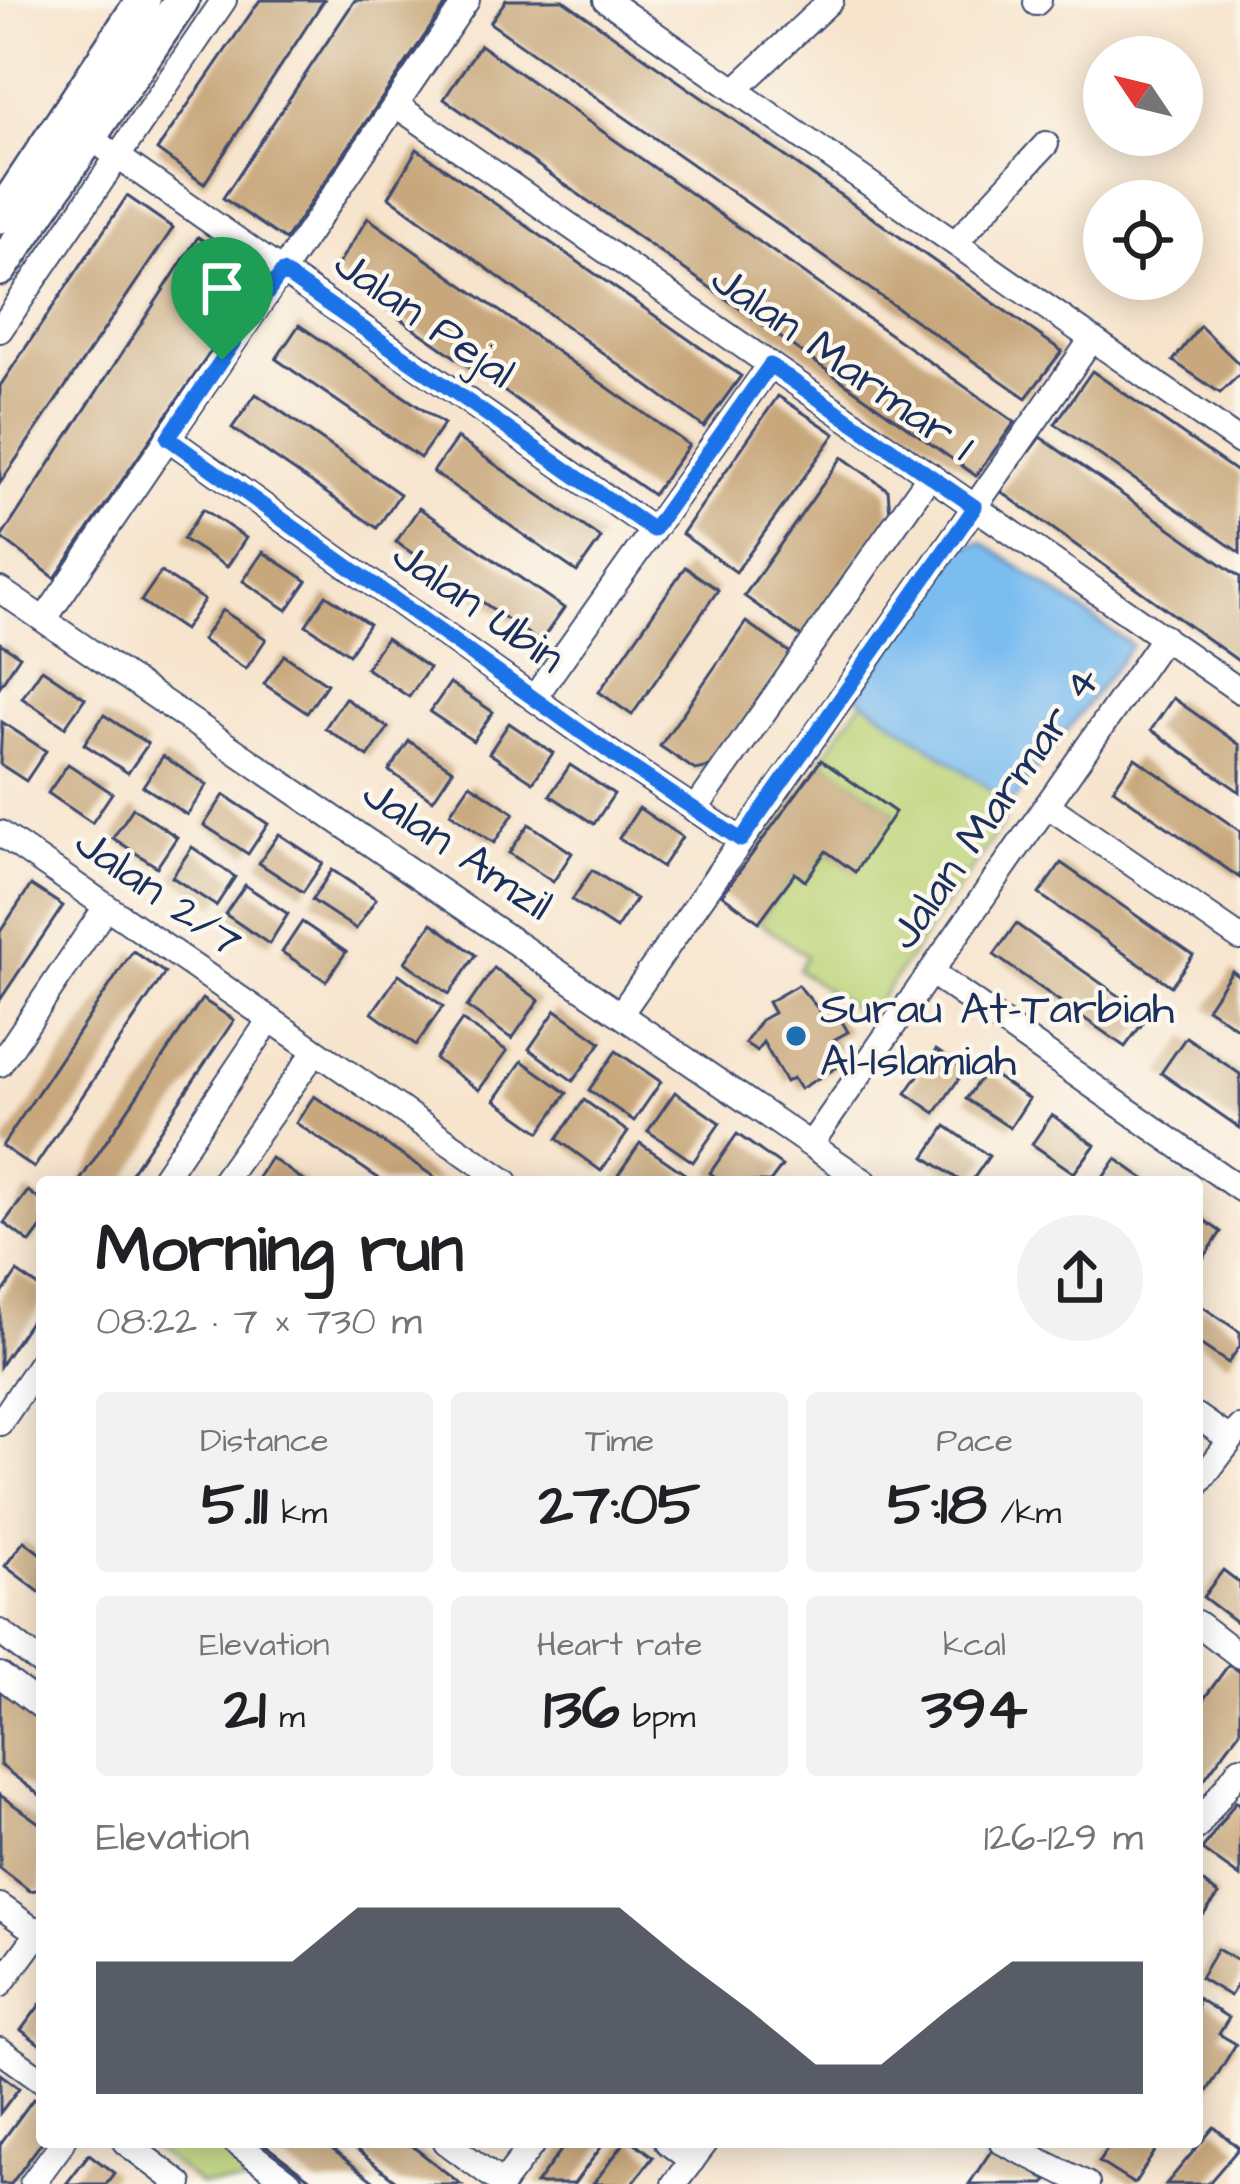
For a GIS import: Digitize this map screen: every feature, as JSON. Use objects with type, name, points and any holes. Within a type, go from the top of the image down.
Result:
[{"type":"street","points":[[4,239],[143,0]]},
{"type":"street","points":[[4,239],[88,136],[182,0]]},
{"type":"street","points":[[0,330],[224,0]]},
{"type":"street","points":[[44,620],[467,0]]},
{"type":"street","points":[[606,0],[1240,442]]},
{"type":"street","points":[[735,90],[831,0]]},
{"type":"street","name":"Jalan Marmar 1","points":[[396,105],[1240,691]]},
{"type":"street","name":"Jalan Pejal","points":[[88,136],[653,530]]},
{"type":"street","points":[[955,243],[1046,144]]},
{"type":"street","points":[[621,1013],[1092,339]]},
{"type":"street","points":[[534,698],[770,365]]},
{"type":"street","name":"Jalan Ubin","points":[[168,438],[741,840]]},
{"type":"street","points":[[695,810],[930,476]]},
{"type":"street","name":"Jalan Amzil","points":[[0,590],[856,1176]]},
{"type":"street","name":"Jalan Marmar 4","points":[[811,1144],[1164,638]]},
{"type":"street","points":[[1047,805],[1240,938]]},
{"type":"street","name":"Jalan 2/7","points":[[0,833],[495,1176]]},
{"type":"street","points":[[0,1064],[106,908]]},
{"type":"street","points":[[932,973],[1240,1190]]},
{"type":"street","points":[[165,1176],[273,1024]]},
{"type":"street","points":[[227,1176],[315,1052]]},
{"type":"street","points":[[0,1424],[36,1369]]},
{"type":"street","points":[[1203,1419],[1235,1434],[1203,1477]]},
{"type":"street","points":[[1203,1627],[1240,1656]]},
{"type":"street","points":[[0,1632],[36,1659]]},
{"type":"street","points":[[0,1675],[36,1702]]},
{"type":"street","points":[[1203,1819],[1240,1768]]},
{"type":"street","points":[[0,1906],[36,1928]]},
{"type":"street","points":[[0,1985],[36,1936]]},
{"type":"street","points":[[0,2050],[36,2076]]},
{"type":"street","points":[[32,2184],[59,2148]]},
{"type":"street","points":[[133,2148],[180,2184]]},
{"type":"street","points":[[243,2148],[291,2184]]},
{"type":"street","points":[[454,2148],[502,2184],[529,2148]]},
{"type":"street","points":[[1014,2148],[1087,2184]]},
{"type":"street","points":[[674,2184],[699,2151]]},
{"type":"green space","points":[[863,700],[1011,804],[1002,826],[867,1018],[798,970],[806,956],[759,922],[795,873],[805,880],[826,851],[855,871],[895,812],[821,760]]},
{"type":"green space","points":[[152,2148],[220,2148],[268,2184],[200,2184]]},
{"type":"water","points":[[982,542],[1132,645],[1011,804],[857,696],[962,546]]},
{"type":"building","points":[[260,0],[324,0],[204,184],[157,150]]},
{"type":"building","points":[[355,0],[449,0],[285,240],[223,198]]},
{"type":"building","points":[[506,0],[563,0],[1062,351],[1026,398],[490,23]]},
{"type":"building","points":[[480,45],[1015,422],[976,476],[444,99]]},
{"type":"building","points":[[417,149],[741,376],[704,427],[389,197]]},
{"type":"building","points":[[127,196],[173,228],[0,483],[0,386]]},
{"type":"building","points":[[368,218],[689,445],[653,495],[333,272]]},
{"type":"building","points":[[198,237],[260,280],[55,578],[1,538]]},
{"type":"building","points":[[299,325],[444,424],[420,458],[276,359]]},
{"type":"building","points":[[1200,326],[1240,365],[1240,374],[1220,393],[1173,361]]},
{"type":"building","points":[[1092,371],[1240,474],[1240,553],[1055,424]]},
{"type":"building","points":[[256,394],[400,494],[377,528],[232,428]]},
{"type":"building","points":[[778,396],[835,434],[736,572],[682,534]]},
{"type":"building","points":[[1040,437],[1240,577],[1240,662],[1000,491]]},
{"type":"building","points":[[457,438],[601,538],[577,572],[433,472]]},
{"type":"building","points":[[842,457],[888,490],[890,514],[802,637],[744,596]]},
{"type":"building","points":[[419,508],[564,608],[540,642],[396,542]]},
{"type":"building","points":[[203,509],[246,538],[227,567],[183,539]]},
{"type":"building","points":[[263,552],[307,581],[287,610],[243,581]]},
{"type":"building","points":[[685,567],[718,590],[632,715],[599,692]]},
{"type":"building","points":[[161,572],[204,600],[184,630],[141,601]]},
{"type":"building","points":[[326,595],[369,624],[349,654],[306,625]]},
{"type":"building","points":[[222,610],[266,639],[246,669],[202,640]]},
{"type":"building","points":[[746,622],[792,654],[715,766],[695,770],[660,746]]},
{"type":"building","points":[[386,638],[429,668],[409,697],[366,668]]},
{"type":"building","points":[[0,643],[20,656],[0,686]]},
{"type":"building","points":[[284,655],[327,684],[307,713],[264,684]]},
{"type":"building","points":[[42,669],[85,698],[65,727],[22,698]]},
{"type":"building","points":[[450,683],[493,712],[473,741],[430,712]]},
{"type":"building","points":[[345,698],[388,728],[368,757],[325,728]]},
{"type":"building","points":[[1173,698],[1240,745],[1240,792],[1151,730]]},
{"type":"building","points":[[104,715],[148,744],[128,773],[84,744]]},
{"type":"building","points":[[2,722],[46,751],[26,781],[0,764]]},
{"type":"building","points":[[509,723],[553,753],[533,782],[489,753]]},
{"type":"building","points":[[409,741],[453,770],[433,800],[389,771]]},
{"type":"building","points":[[163,756],[207,785],[187,815],[143,786]]},
{"type":"building","points":[[1135,758],[1240,831],[1240,878],[1113,789]]},
{"type":"building","points":[[821,760],[895,812],[855,872],[826,851],[805,881],[795,873],[759,922],[722,895]]},
{"type":"building","points":[[68,764],[112,793],[92,823],[48,793]]},
{"type":"building","points":[[570,765],[614,794],[594,824],[550,795]]},
{"type":"building","points":[[470,784],[514,813],[494,843],[450,813]]},
{"type":"building","points":[[224,795],[268,824],[248,854],[204,825]]},
{"type":"building","points":[[133,808],[177,837],[157,867],[113,838]]},
{"type":"building","points":[[639,808],[682,837],[662,867],[619,838]]},
{"type":"building","points":[[529,824],[572,853],[553,882],[509,853]]},
{"type":"building","points":[[279,834],[323,863],[303,892],[259,863]]},
{"type":"building","points":[[192,847],[235,877],[216,906],[172,877]]},
{"type":"building","points":[[1061,863],[1193,955],[1171,986],[1039,894]]},
{"type":"building","points":[[332,870],[376,899],[356,929],[312,900]]},
{"type":"building","points":[[592,870],[636,899],[616,929],[572,900]]},
{"type":"building","points":[[31,885],[63,906],[0,1000],[0,932]]},
{"type":"building","points":[[245,885],[288,914],[269,944],[225,914]]},
{"type":"building","points":[[302,922],[346,952],[326,981],[282,952]]},
{"type":"building","points":[[432,923],[476,955],[449,994],[405,962]]},
{"type":"building","points":[[1016,924],[1148,1016],[1125,1047],[994,955]]},
{"type":"building","points":[[133,951],[165,973],[34,1168],[2,1146]]},
{"type":"building","points":[[494,968],[539,1000],[512,1039],[467,1007]]},
{"type":"building","points":[[1232,971],[1240,977],[1240,1030],[1207,1008]]},
{"type":"building","points":[[399,974],[443,1006],[416,1045],[372,1013]]},
{"type":"building","name":"Surau At-Tarbiah Al-Islamiah","points":[[798,985],[820,1011],[832,1004],[848,1032],[835,1039],[840,1048],[833,1052],[841,1065],[800,1089],[793,1078],[786,1082],[763,1042],[757,1051],[745,1043],[761,1020],[774,1013],[768,1002]]},
{"type":"building","points":[[202,999],[234,1020],[129,1176],[83,1176]]},
{"type":"building","points":[[556,1010],[601,1042],[573,1081],[529,1049]]},
{"type":"building","points":[[462,1020],[507,1051],[479,1090],[435,1059]]},
{"type":"building","points":[[1186,1037],[1240,1074],[1240,1128],[1161,1073]]},
{"type":"building","points":[[936,1050],[965,1070],[935,1113],[906,1093]]},
{"type":"building","points":[[616,1051],[661,1082],[634,1121],[589,1090]]},
{"type":"building","points":[[522,1061],[567,1093],[540,1132],[495,1100]]},
{"type":"building","points":[[986,1070],[1029,1099],[1010,1128],[966,1099]]},
{"type":"building","points":[[675,1092],[720,1123],[693,1162],[648,1131]]},
{"type":"building","points":[[314,1096],[433,1176],[375,1176],[296,1123]]},
{"type":"building","points":[[584,1100],[628,1132],[601,1171],[557,1139]]},
{"type":"building","points":[[1052,1115],[1095,1145],[1074,1173],[1032,1144]]},
{"type":"building","points":[[946,1126],[989,1156],[975,1176],[953,1176],[925,1157]]},
{"type":"building","points":[[737,1134],[782,1166],[774,1176],[710,1173]]},
{"type":"building","points":[[640,1143],[685,1174],[684,1176],[617,1176]]},
{"type":"building","points":[[271,1158],[297,1176],[259,1176]]},
{"type":"building","points":[[1116,1159],[1140,1176],[1104,1176]]},
{"type":"building","points":[[28,1191],[36,1197],[36,1235],[30,1243],[4,1223]]},
{"type":"building","points":[[1203,1219],[1221,1232],[1203,1259]]},
{"type":"building","points":[[17,1272],[36,1285],[36,1313],[0,1366],[0,1297]]},
{"type":"building","points":[[1203,1307],[1240,1332],[1240,1346],[1228,1363],[1203,1346]]},
{"type":"building","points":[[24,1541],[36,1550],[36,1589],[5,1566]]},
{"type":"building","points":[[1223,1570],[1240,1583],[1240,1625],[1203,1597]]},
{"type":"building","points":[[1229,1664],[1240,1672],[1240,1731],[1203,1781],[1203,1700]]},
{"type":"building","points":[[0,1689],[36,1716],[36,1792],[0,1765]]},
{"type":"building","points":[[0,1795],[36,1821],[36,1890],[30,1891],[0,1868]]},
{"type":"building","points":[[1236,1801],[1240,1804],[1240,1877],[1203,1849]]},
{"type":"building","points":[[1203,1883],[1219,1895],[1203,1915]]},
{"type":"building","points":[[1217,1949],[1240,1962],[1240,1980],[1230,1996],[1203,1980]]},
{"type":"building","points":[[1203,2002],[1229,2018],[1219,2034],[1236,2044],[1203,2098]]},
{"type":"building","points":[[36,2010],[36,2041],[21,2030]]},
{"type":"building","points":[[0,2074],[19,2088],[0,2113]]},
{"type":"building","points":[[36,2101],[38,2148],[11,2184],[0,2184],[0,2144]]},
{"type":"building","points":[[1214,2127],[1239,2148],[1208,2184],[1166,2184],[1196,2148],[1203,2148],[1203,2140]]},
{"type":"building","points":[[269,2148],[331,2148],[377,2184],[316,2184]]},
{"type":"building","points":[[354,2148],[415,2148],[461,2184],[400,2184]]},
{"type":"building","points":[[563,2148],[601,2148],[574,2184],[536,2184]]},
{"type":"building","points":[[620,2148],[642,2148],[653,2157],[632,2184],[593,2184]]},
{"type":"building","points":[[993,2148],[1047,2180],[1044,2184],[969,2184]]},
{"type":"building","points":[[1108,2148],[1157,2148],[1134,2184],[1099,2162]]},
{"type":"building","points":[[89,2154],[114,2173],[106,2184],[66,2184]]},
{"type":"place","name":"Surau At-Tarbiah Al-Islamiah","points":[[796,1036]]},
{"type":"route","points":[[282,272],[653,530],[770,365],[975,507],[741,840],[619,759],[168,438],[222,360],[282,272]]}]
